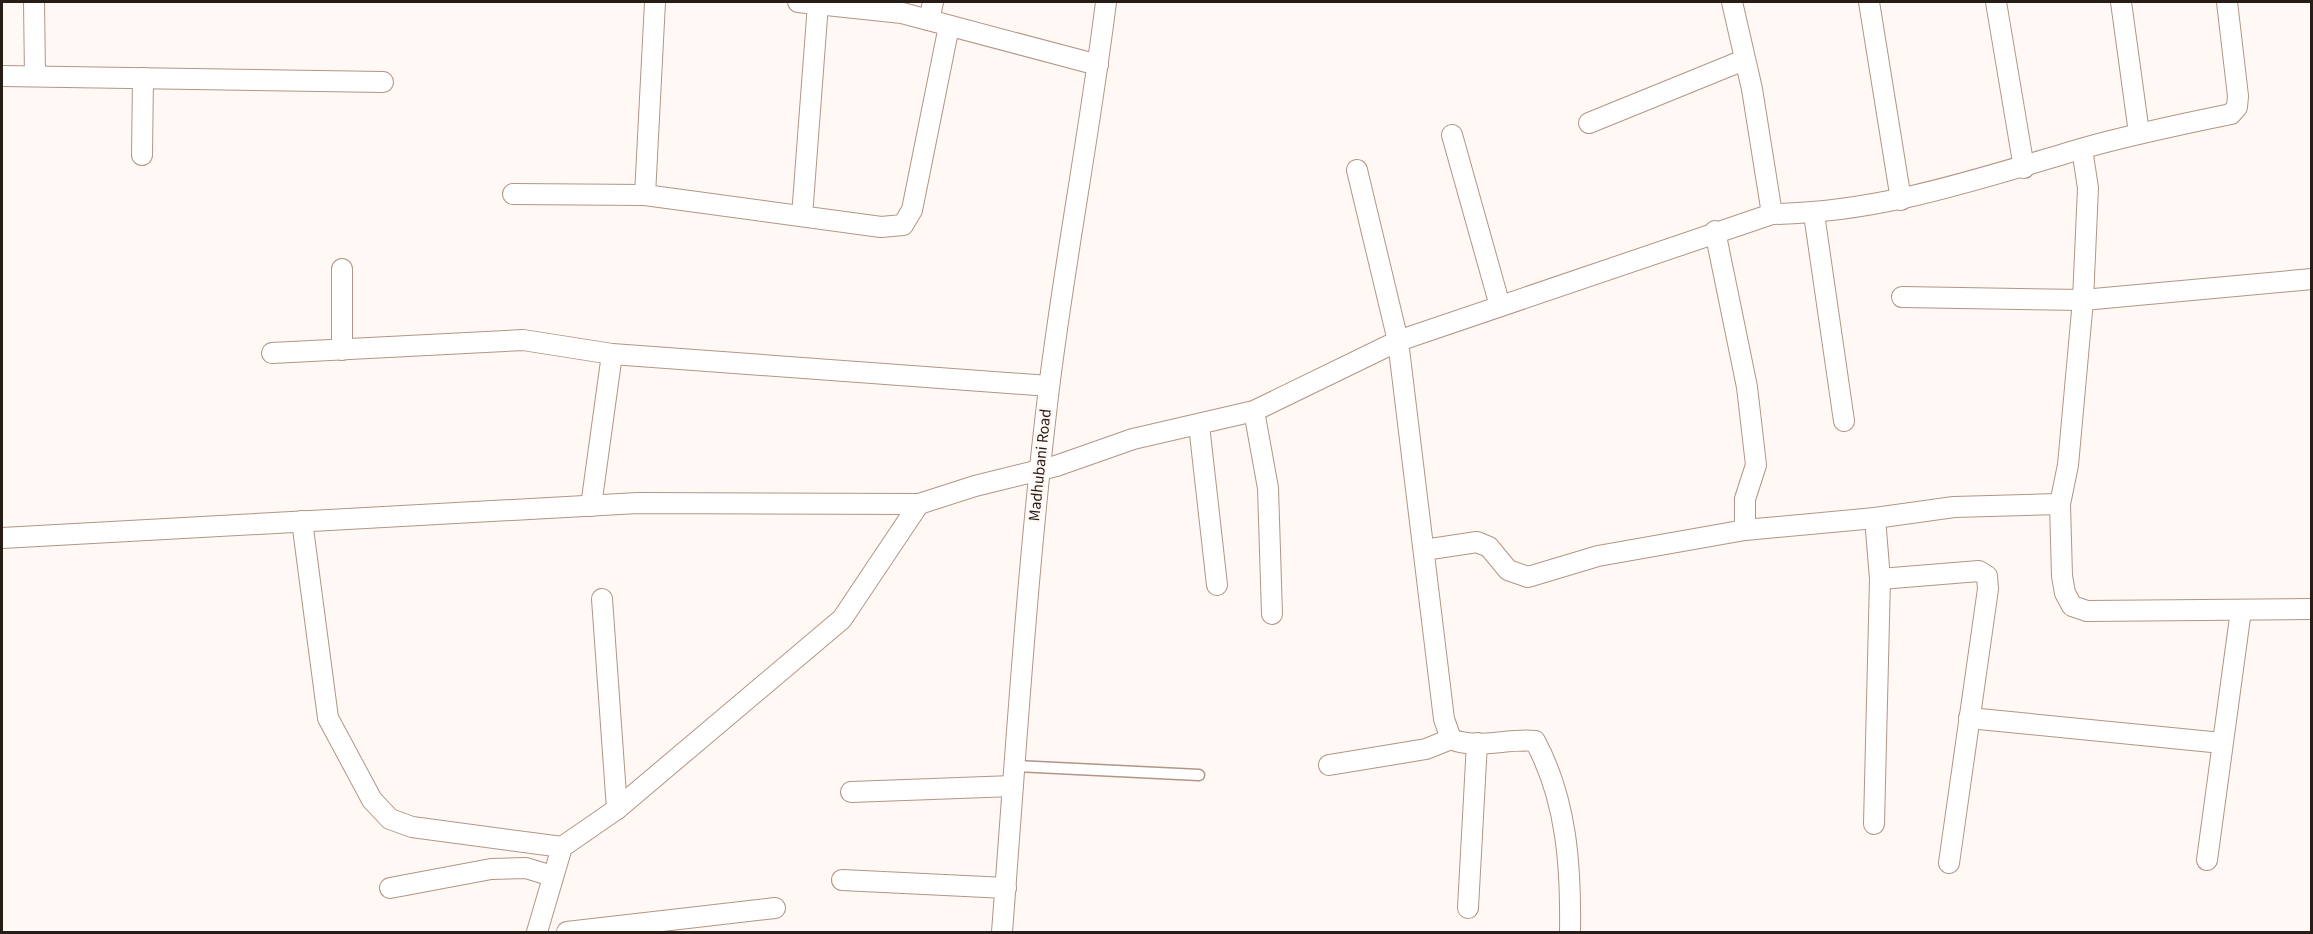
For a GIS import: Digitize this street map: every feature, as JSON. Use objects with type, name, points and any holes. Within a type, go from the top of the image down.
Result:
[{"type":"street","points":[[34,2],[35,76]]},
{"type":"street","points":[[645,195],[655,2]]},
{"type":"street","points":[[798,2],[902,13],[931,11],[949,26],[1098,65]]},
{"type":"street","name":"Madhubani Road","points":[[1002,933],[1049,386],[1106,2]]},
{"type":"street","points":[[1732,2],[1752,89],[1772,214]]},
{"type":"street","points":[[1869,2],[1901,200]]},
{"type":"street","points":[[1996,2],[2024,168]]},
{"type":"street","points":[[2121,2],[2139,133]]},
{"type":"street","points":[[2,538],[638,503],[919,504],[975,486],[1040,470],[1133,439],[1254,411],[1398,341],[1715,231],[1772,214],[1814,214],[1901,200],[2024,168],[2139,133],[2232,114],[2237,107],[2227,2]]},
{"type":"street","points":[[802,216],[831,4]]},
{"type":"street","points":[[513,194],[645,195],[894,228],[903,225],[909,219],[949,26]]},
{"type":"street","points":[[1589,123],[1744,60]]},
{"type":"street","points":[[2,75],[383,82]]},
{"type":"street","points":[[142,155],[143,78]]},
{"type":"street","points":[[1452,135],[1500,306]]},
{"type":"street","points":[[2082,149],[2088,188],[2083,300],[2068,465],[2060,504],[2062,576],[2065,593],[2072,606],[2087,611],[2312,609]]},
{"type":"street","points":[[1357,170],[1398,341],[1444,719],[1451,739]]},
{"type":"street","points":[[1814,214],[1844,421]]},
{"type":"street","points":[[1715,231],[1747,387],[1756,465],[1745,499],[1745,530]]},
{"type":"street","points":[[342,269],[342,350]]},
{"type":"street","points":[[1902,297],[2083,300],[2312,279]]},
{"type":"street","points":[[272,353],[523,340],[612,354],[1049,386]]},
{"type":"street","points":[[591,506],[612,354]]},
{"type":"street","points":[[1254,411],[1268,488],[1272,614]]},
{"type":"street","points":[[1199,425],[1217,585]]},
{"type":"street","points":[[537,933],[562,847],[617,809],[842,619],[919,504]]},
{"type":"street","points":[[1424,550],[1477,542],[1489,547],[1508,570],[1528,577],[1598,556],[1745,530],[1875,518],[1954,507],[2060,504]]},
{"type":"street","points":[[1874,824],[1880,579],[1875,518]]},
{"type":"street","points":[[302,521],[328,718],[372,800],[390,819],[412,827],[562,847]]},
{"type":"street","points":[[1880,579],[1979,571],[1987,576],[1988,589],[1949,863]]},
{"type":"street","points":[[602,599],[617,809]]},
{"type":"street","points":[[2207,860],[2241,610]]},
{"type":"street","points":[[1969,718],[2222,742]]},
{"type":"street","points":[[1329,765],[1426,749],[1451,739],[1465,745],[1517,739],[1535,741],[1547,764],[1564,827],[1570,873],[1570,933]]},
{"type":"street","points":[[1468,908],[1477,743]]},
{"type":"street","points":[[851,792],[1014,776]]},
{"type":"street","points":[[390,888],[491,869],[526,867],[552,876]]},
{"type":"street","points":[[842,880],[1006,888]]},
{"type":"street","points":[[567,933],[775,908]]},
{"type":"lane","points":[[1014,776],[1199,775]]}]
